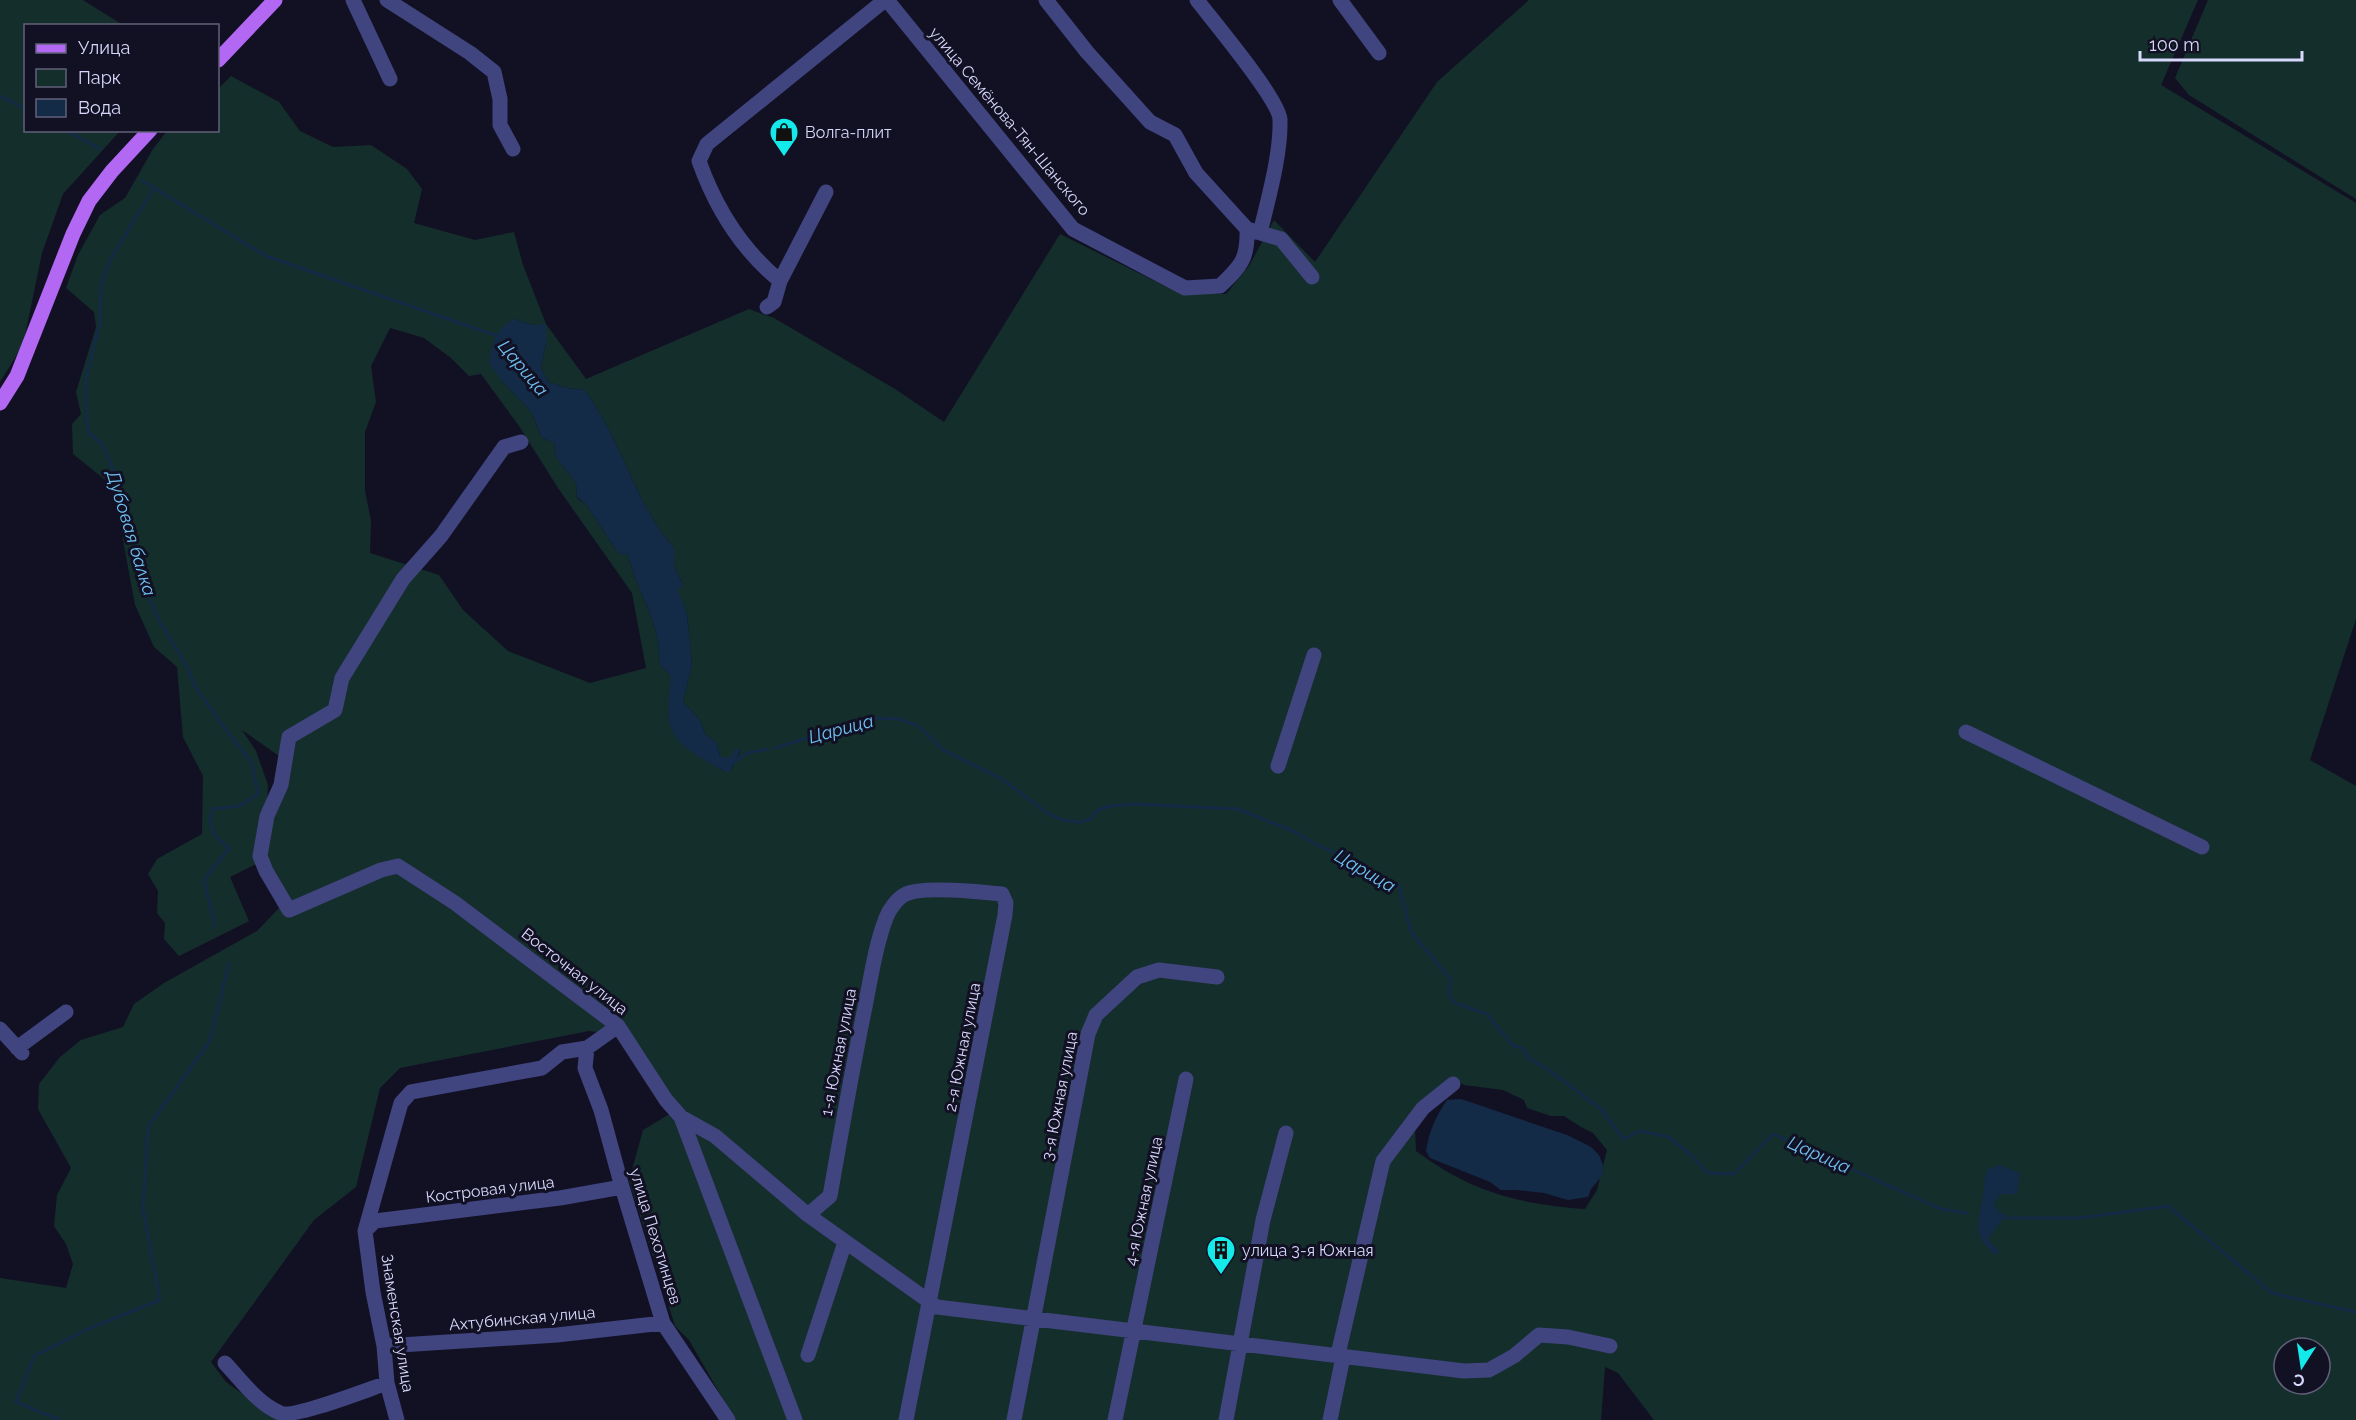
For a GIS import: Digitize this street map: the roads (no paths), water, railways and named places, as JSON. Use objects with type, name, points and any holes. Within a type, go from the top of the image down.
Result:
[{"type":"main road","points":[[219,59],[275,0]]},
{"type":"main road","points":[[0,403],[16,376],[73,234],[89,201],[112,171],[148,132]]},
{"type":"street","points":[[353,0],[390,79]]},
{"type":"street","points":[[387,0],[470,53],[494,72],[500,99],[500,125],[513,149]]},
{"type":"street","points":[[780,281],[758,263],[736,235],[706,182],[699,161],[707,144],[886,0]]},
{"type":"street","name":"улица Семёнова-Тян-Шанского","points":[[886,0],[1073,229],[1185,288],[1221,286],[1238,268],[1248,249],[1253,231]]},
{"type":"street","points":[[1046,0],[1087,52],[1150,122],[1175,135],[1196,173],[1253,231],[1281,239],[1312,277]]},
{"type":"street","points":[[1197,0],[1253,71],[1280,117],[1273,176],[1253,231]]},
{"type":"street","points":[[1340,0],[1379,53]]},
{"type":"street","points":[[767,307],[774,302],[780,281],[826,192]]},
{"type":"street","name":"Восточная улица","points":[[521,442],[504,447],[441,536],[403,579],[342,678],[334,710],[289,737],[280,785],[267,816],[260,856],[289,910],[381,870],[398,866],[455,903],[618,1026],[666,1100],[681,1117],[795,1420]]},
{"type":"street","points":[[1278,766],[1314,655]]},
{"type":"street","points":[[1966,732],[2202,847]]},
{"type":"street","name":"2-я Южная улица","points":[[905,894],[917,891],[969,891],[1002,894],[1006,903],[931,1303]]},
{"type":"street","name":"1-я Южная улица","points":[[808,1215],[830,1196],[852,1070],[876,954],[886,917],[894,904],[905,894]]},
{"type":"street","name":"3-я Южная улица","points":[[1014,1420],[1088,1034],[1096,1015],[1137,977],[1159,970],[1216,977]]},
{"type":"street","points":[[0,1029],[20,1051],[66,1012]]},
{"type":"street","points":[[365,1231],[401,1103],[411,1092],[542,1068],[562,1052],[587,1048],[618,1026]]},
{"type":"street","name":"улица Пехотинцев","points":[[587,1048],[585,1068],[601,1110],[663,1323],[728,1420]]},
{"type":"street","name":"4-я Южная улица","points":[[1115,1420],[1186,1079]]},
{"type":"street","points":[[1330,1420],[1343,1357],[1340,1350],[1383,1161],[1423,1108],[1453,1084]]},
{"type":"street","points":[[681,1117],[715,1136],[808,1215],[937,1307],[1464,1371],[1489,1370],[1514,1356],[1539,1335],[1568,1337],[1610,1346]]},
{"type":"street","points":[[1226,1420],[1263,1220],[1286,1133]]},
{"type":"street","name":"Костровая улица","points":[[365,1231],[375,1221],[560,1198],[622,1187]]},
{"type":"street","name":"Знаменская улица","points":[[365,1231],[373,1292],[384,1347],[387,1383],[398,1420]]},
{"type":"street","points":[[808,1355],[845,1242]]},
{"type":"street","points":[[906,1420],[931,1303]]},
{"type":"street","name":"Ахтубинская улица","points":[[384,1347],[557,1335],[663,1323]]},
{"type":"street","points":[[225,1363],[260,1401],[282,1414],[300,1412],[387,1383]]},
{"type":"water","points":[[514,319],[533,325],[546,324],[546,343],[541,367],[548,382],[567,388],[585,390],[610,432],[647,509],[674,548],[674,566],[683,585],[678,590],[687,614],[692,665],[683,702],[700,720],[705,734],[717,743],[720,757],[731,757],[735,749],[741,749],[730,772],[725,772],[699,757],[683,745],[671,729],[668,703],[671,676],[660,665],[653,621],[628,555],[618,553],[586,504],[577,497],[576,483],[556,457],[554,443],[541,437],[532,413],[501,380],[489,363],[496,337],[503,327]]},
{"type":"water","points":[[1461,1099],[1567,1135],[1591,1147],[1599,1155],[1603,1165],[1602,1176],[1591,1189],[1588,1197],[1568,1200],[1544,1193],[1501,1190],[1490,1182],[1430,1158],[1426,1151],[1436,1118],[1447,1100]]},
{"type":"water","points":[[1999,1165],[2020,1173],[2017,1194],[2000,1194],[1994,1204],[1999,1212],[2006,1214],[1988,1239],[1999,1251],[1995,1255],[1979,1234],[1978,1221],[1986,1174],[1988,1169]]},
{"type":"waterway","name":"Царица","points":[[0,96],[24,108]]},
{"type":"waterway","name":"Царица","points":[[69,132],[100,149]]},
{"type":"waterway","name":"Царица","points":[[141,180],[266,256],[500,337]]},
{"type":"waterway","name":"Дубовая балка","points":[[154,188],[110,260],[101,286],[100,323],[85,382],[88,432],[102,444],[120,486],[137,543],[144,586],[160,622],[188,668],[194,685],[252,763],[258,794],[240,806],[212,809],[210,821],[213,831],[229,848],[204,880],[215,926]]},
{"type":"waterway","name":"Царица","points":[[775,748],[872,718],[899,719],[918,726],[943,750],[1002,779],[1047,813],[1062,820],[1081,822],[1091,819],[1098,810],[1110,806],[1135,804],[1238,809],[1295,832],[1345,857],[1367,875],[1399,886],[1411,932],[1451,980],[1448,994],[1455,1003],[1487,1014],[1513,1046],[1521,1047],[1530,1059],[1549,1070],[1601,1109],[1623,1139],[1640,1131],[1669,1137],[1708,1173],[1734,1174],[1773,1134],[1941,1209],[1966,1213]]},
{"type":"waterway","name":"Царица","points":[[734,762],[747,753],[768,749]]},
{"type":"waterway","name":"Дубовая балка","points":[[60,1420],[16,1402],[34,1356],[88,1329],[160,1300],[143,1209],[148,1127],[210,1041],[229,963]]},
{"type":"waterway","name":"Царица","points":[[1999,1218],[2079,1218],[2168,1206],[2272,1293],[2356,1312]]},
{"type":"place","name":"Волга-плит","points":[[784,158]]},
{"type":"place","name":"улица 3-я Южная","points":[[1221,1276]]}]
